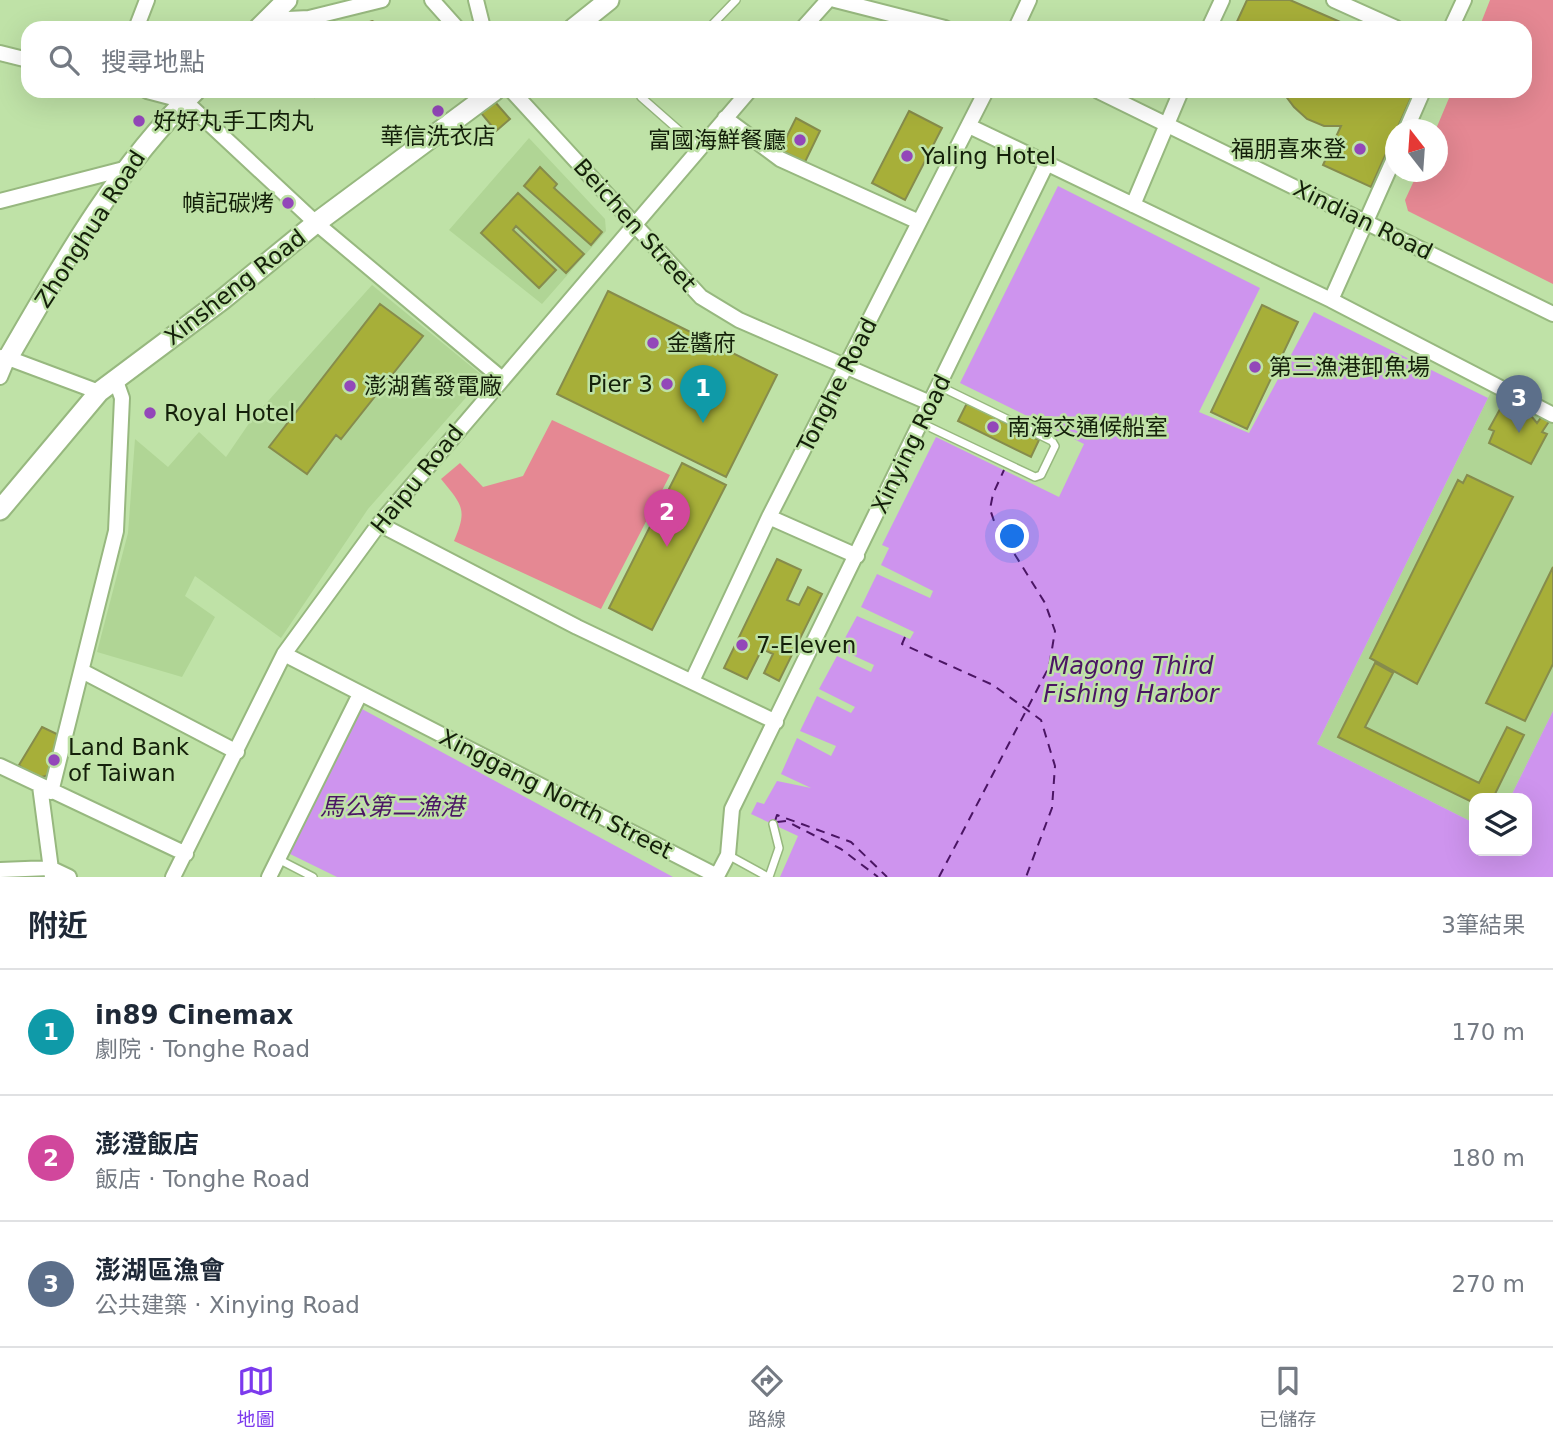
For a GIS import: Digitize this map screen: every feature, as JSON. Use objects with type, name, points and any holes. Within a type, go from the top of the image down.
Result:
[{"type":"main road","points":[[266,21],[287,0]]},
{"type":"main road","points":[[583,21],[609,0]]},
{"type":"main road","name":"Zhonghua Road","points":[[4,359],[124,169],[188,98]]},
{"type":"main road","name":"Xinsheng Road","points":[[0,510],[107,386],[316,223],[485,98]]},
{"type":"street","points":[[139,21],[147,0]]},
{"type":"street","points":[[286,21],[382,0]]},
{"type":"street","points":[[432,0],[451,21]]},
{"type":"street","points":[[476,0],[481,21]]},
{"type":"street","points":[[809,21],[828,0]]},
{"type":"street","points":[[835,0],[918,21]]},
{"type":"street","points":[[1019,21],[1029,0]]},
{"type":"street","points":[[1212,21],[1222,0]]},
{"type":"street","points":[[1334,0],[1380,21]]},
{"type":"street","points":[[1454,21],[1464,0]]},
{"type":"street","points":[[0,53],[21,58]]},
{"type":"street","points":[[192,98],[316,223],[501,378]]},
{"type":"street","name":"Beichen Street","points":[[518,98],[701,297],[739,320],[930,403]]},
{"type":"street","name":"Haipu Road","points":[[173,877],[284,654],[379,524],[743,98]]},
{"type":"street","name":"Tonghe Road","points":[[692,681],[769,517],[983,98]]},
{"type":"street","name":"Xindian Road","points":[[1112,98],[1553,314]]},
{"type":"street","points":[[1133,205],[1178,98]]},
{"type":"street","points":[[1411,119],[1420,98]]},
{"type":"street","points":[[725,118],[780,159],[919,222]]},
{"type":"street","points":[[969,126],[1046,166],[1331,300],[1553,415]]},
{"type":"street","name":"Xinying Road","points":[[776,722],[1046,166]]},
{"type":"street","points":[[0,201],[124,169]]},
{"type":"street","points":[[1331,300],[1385,177]]},
{"type":"street","points":[[4,359],[107,386],[122,398],[116,531],[82,671],[46,789],[51,872]]},
{"type":"street","name":"Zhonghua Road","points":[[0,377],[4,359]]},
{"type":"street","points":[[769,517],[857,555]]},
{"type":"street","points":[[379,524],[577,627],[776,722],[732,809],[729,855]]},
{"type":"street","name":"Xinggang North Street","points":[[284,654],[717,876],[729,855]]},
{"type":"street","points":[[82,671],[237,752]]},
{"type":"street","points":[[269,877],[360,694]]},
{"type":"street","points":[[0,766],[186,854]]},
{"type":"street","points":[[0,870],[51,872],[69,877]]},
{"type":"lane","points":[[716,21],[736,0]]},
{"type":"lane","points":[[642,98],[699,148]]},
{"type":"lane","points":[[921,423],[1005,467],[1030,476],[1041,475],[1055,446],[1052,441],[939,385]]},
{"type":"lane","points":[[729,855],[768,877],[779,848],[773,824]]},
{"type":"lane","points":[[278,859],[313,877]]},
{"type":"shaded area","points":[[1490,0],[1553,0],[1553,284],[1408,211],[1405,200],[1413,182],[1448,182],[1448,119],[1440,119],[1449,98],[1532,98],[1532,21],[1482,21]]},
{"type":"shaded area","points":[[529,138],[605,219],[606,231],[542,304],[449,230]]},
{"type":"shaded area","name":"澎湖舊發電廠","points":[[372,285],[484,377],[368,509],[281,638],[195,576],[185,596],[215,617],[182,677],[97,652],[128,533],[135,439],[168,467],[199,432],[226,457],[252,419]]},
{"type":"shaded area","points":[[1493,388],[1553,418],[1553,711],[1512,793],[1469,793],[1469,820],[1317,744]]},
{"type":"shaded area","points":[[552,420],[670,475],[601,609],[454,541],[461,521],[461,508],[441,479],[460,463],[483,487],[523,476]]},
{"type":"water","name":"Magong Third Fishing Harbor","points":[[1058,186],[1260,288],[1199,412],[1249,433],[1314,312],[1488,398],[1317,744],[1469,820],[1469,856],[1532,856],[1532,793],[1512,793],[1553,711],[1553,877],[780,877],[798,836],[751,814],[757,802],[764,804],[777,781],[811,788],[781,774],[797,738],[831,756],[836,746],[800,731],[817,696],[851,713],[855,707],[819,689],[837,656],[871,672],[874,665],[839,649],[857,616],[910,639],[914,632],[861,607],[877,574],[930,598],[933,591],[881,565],[889,548],[882,545],[936,437],[1059,497],[1084,444],[960,383]]},
{"type":"water","name":"馬公第二漁港","points":[[362,709],[673,877],[337,877],[288,853]]},
{"type":"building","points":[[1247,0],[1290,0],[1338,21],[1237,21]]},
{"type":"building","name":"福朋喜來登","points":[[1287,98],[1411,98],[1401,119],[1385,119],[1385,156],[1371,187],[1323,165],[1341,126],[1324,126],[1307,119]]},
{"type":"building","points":[[495,102],[510,119],[496,131],[481,113]]},
{"type":"building","name":"Yaling Hotel","points":[[909,111],[942,128],[905,200],[872,183]]},
{"type":"building","name":"富國海鮮餐廳","points":[[796,118],[820,131],[805,162],[780,150]]},
{"type":"building","points":[[540,167],[557,184],[554,188],[602,232],[591,245],[524,186]]},
{"type":"building","points":[[518,193],[584,254],[566,273],[516,226],[513,230],[556,270],[539,288],[481,233]]},
{"type":"building","name":"Pier 3","points":[[608,291],[777,375],[726,477],[557,394]]},
{"type":"building","name":"澎湖舊發電廠","points":[[380,304],[423,336],[341,439],[336,435],[307,474],[269,447]]},
{"type":"building","name":"第三漁港卸魚場","points":[[1262,305],[1298,322],[1247,429],[1211,412]]},
{"type":"building","points":[[1511,400],[1517,404],[1512,412],[1527,411],[1537,423],[1542,416],[1550,420],[1542,432],[1547,434],[1531,464],[1489,443],[1494,431],[1489,429],[1500,409],[1505,410]]},
{"type":"building","name":"南海交通候船室","points":[[967,403],[1039,440],[1031,457],[958,421]]},
{"type":"building","points":[[682,463],[726,485],[652,630],[609,608]]},
{"type":"building","points":[[1467,475],[1513,497],[1417,684],[1370,658],[1458,480],[1463,483]]},
{"type":"building","points":[[777,559],[801,570],[787,600],[799,605],[808,587],[822,594],[779,681],[764,673],[773,654],[762,649],[747,679],[724,668]]},
{"type":"building","points":[[1553,567],[1553,664],[1525,721],[1486,703]]},
{"type":"building","points":[[1375,663],[1393,673],[1365,727],[1479,783],[1507,727],[1524,735],[1495,793],[1469,793],[1469,801],[1338,737]]},
{"type":"building","points":[[42,727],[59,735],[49,775],[35,779],[19,765]]},
{"type":"ferry route","points":[[939,877],[1049,667],[1055,631],[1045,603],[994,521],[990,509],[993,494],[1004,470]]},
{"type":"ferry route","points":[[905,637],[902,644],[993,685],[1041,720],[1055,766],[1052,808],[1026,877]]},
{"type":"ferry route","points":[[775,821],[777,815],[851,842],[887,877]]},
{"type":"ferry route","points":[[777,822],[786,821],[841,849],[878,877]]},
{"type":"place","name":"華信洗衣店","points":[[438,111]]},
{"type":"place","name":"好好丸手工肉丸","points":[[139,121]]},
{"type":"place","name":"富國海鮮餐廳","points":[[800,140]]},
{"type":"place","name":"福朋喜來登","points":[[1360,149]]},
{"type":"place","name":"Yaling Hotel","points":[[907,156]]},
{"type":"place","name":"幀記碳烤","points":[[288,203]]},
{"type":"place","name":"金醬府","points":[[653,343]]},
{"type":"place","name":"第三漁港卸魚場","points":[[1255,367]]},
{"type":"place","name":"Pier 3","points":[[667,384]]},
{"type":"place","name":"澎湖舊發電廠","points":[[350,386]]},
{"type":"place","name":"Royal Hotel","points":[[150,413]]},
{"type":"place","name":"in89 Cinemax","points":[[703,423]]},
{"type":"place","name":"南海交通候船室","points":[[993,427]]},
{"type":"place","name":"澎湖區漁會","points":[[1519,433]]},
{"type":"place","name":"澎澄飯店","points":[[667,547]]},
{"type":"place","name":"7-Eleven","points":[[742,645]]},
{"type":"place","name":"Land Bank of Taiwan","points":[[54,760]]}]
